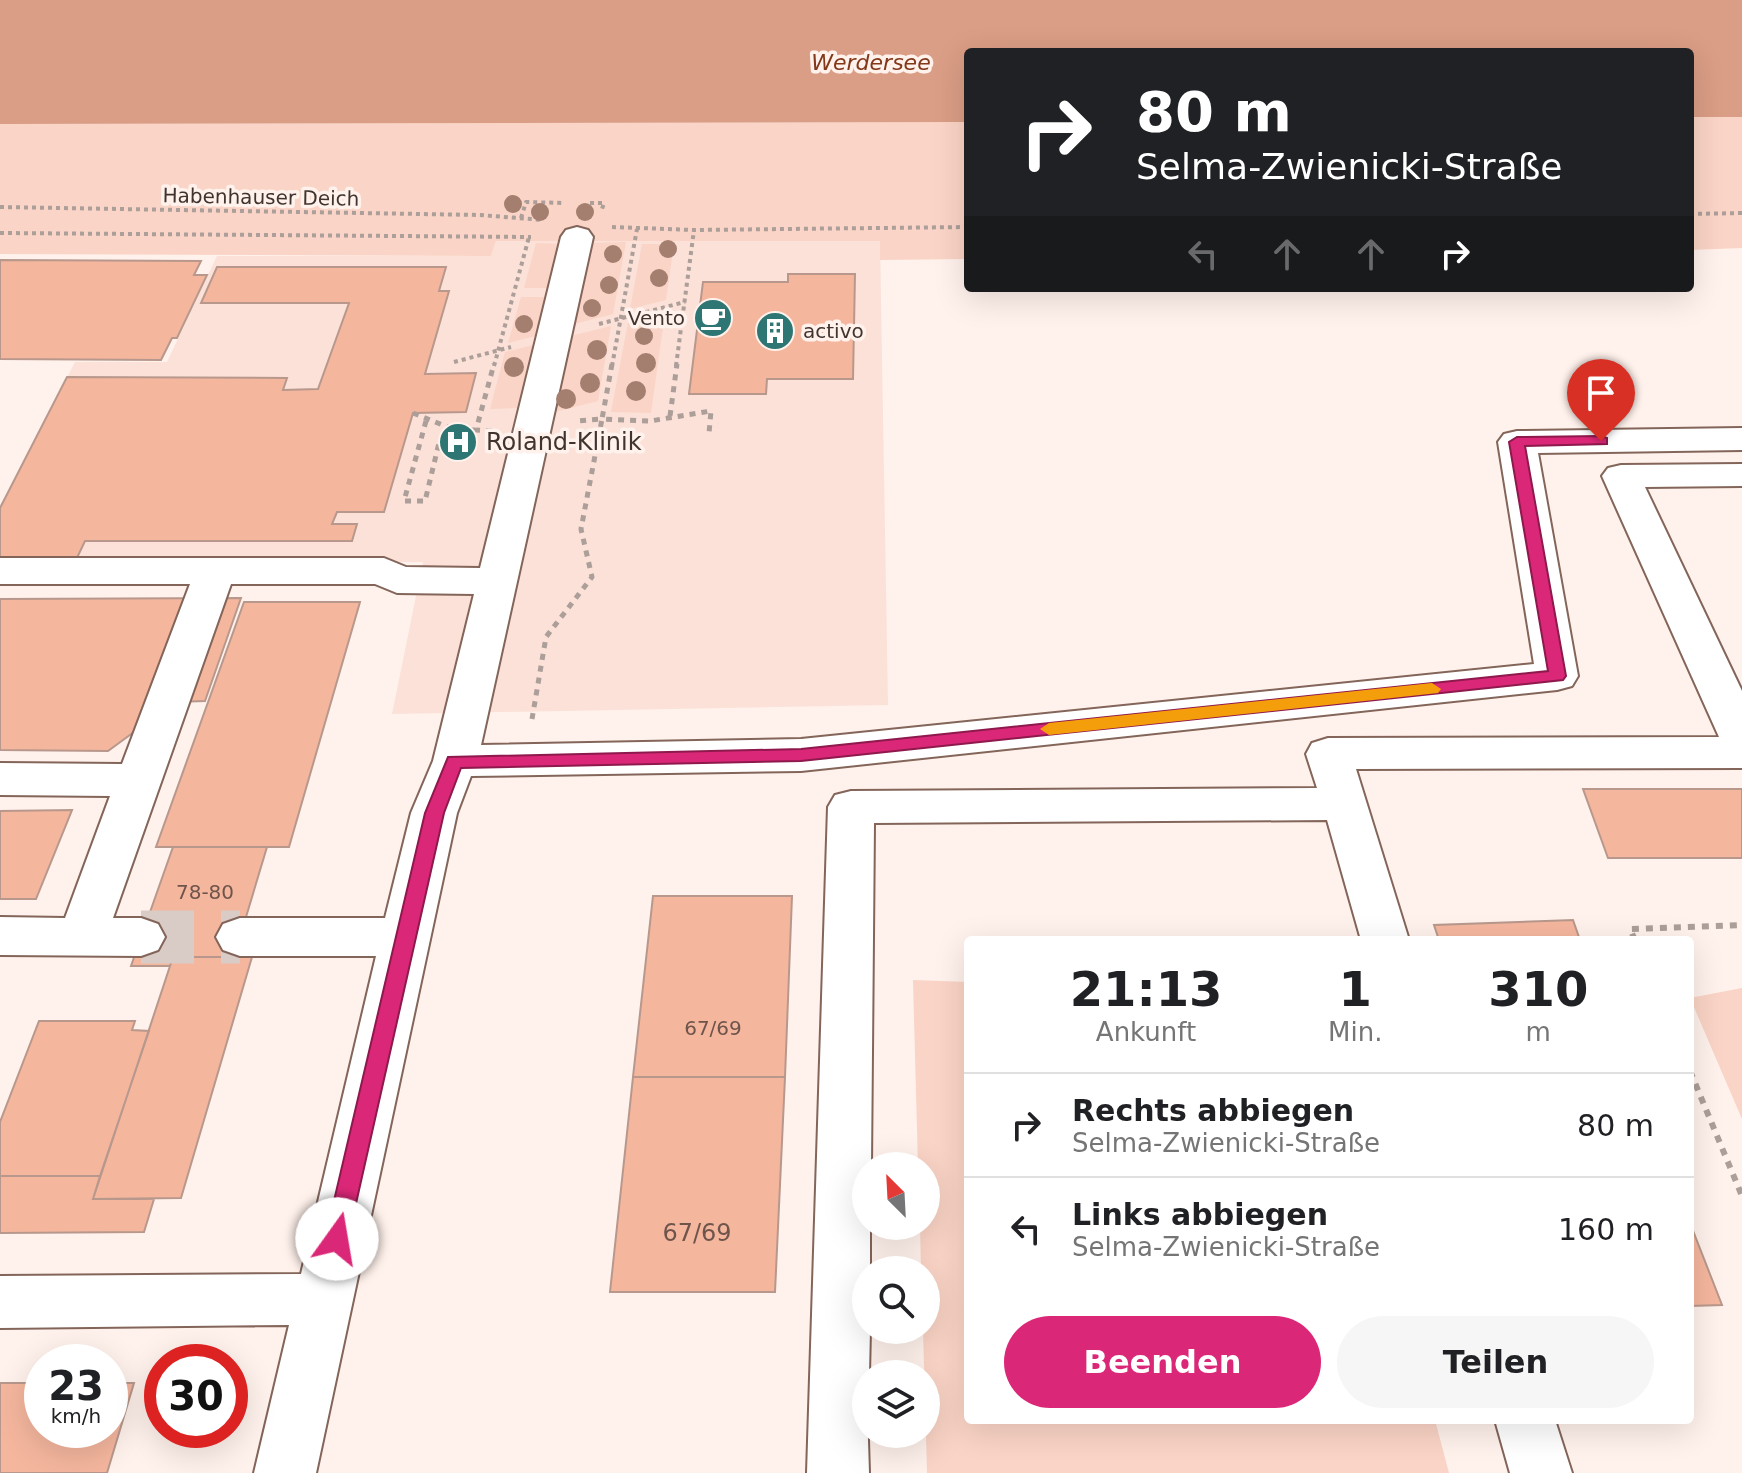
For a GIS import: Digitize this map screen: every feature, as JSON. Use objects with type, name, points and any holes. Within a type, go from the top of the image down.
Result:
[{"type":"street","points":[[285,1473],[434,813],[455,761],[577,237]]},
{"type":"street","points":[[455,761],[801,755],[1557,676],[1517,442],[1742,439]]},
{"type":"street","points":[[1742,475],[1621,476],[1742,738]]},
{"type":"street","points":[[0,571],[384,571],[397,580],[496,581]]},
{"type":"street","points":[[82,936],[215,571]]},
{"type":"street","points":[[1384,936],[1328,754],[1742,752]]},
{"type":"street","points":[[0,779],[139,780]]},
{"type":"street","points":[[838,1473],[851,807],[1345,804]]},
{"type":"street","points":[[0,936],[141,937]]},
{"type":"street","points":[[240,937],[405,937]]},
{"type":"street","points":[[0,1302],[323,1299]]},
{"type":"street","points":[[1526,1424],[1541,1473]]},
{"type":"path","name":"Habenhauser Deich","points":[[0,207],[521,218]]},
{"type":"path","points":[[1694,214],[1742,213]]},
{"type":"path","points":[[526,760],[546,637],[592,577],[581,529],[637,229],[964,227]]},
{"type":"path","points":[[670,416],[694,230]]},
{"type":"path","points":[[0,233],[577,237]]},
{"type":"path","points":[[476,430],[529,237]]},
{"type":"path","points":[[413,413],[426,421],[455,430],[508,431],[532,423],[602,419],[650,421],[711,411],[709,433]]},
{"type":"path","points":[[426,421],[404,501],[425,501],[439,443],[455,430]]},
{"type":"path","points":[[1633,936],[1630,929],[1742,925]]},
{"type":"path","points":[[1694,1081],[1742,1196]]},
{"type":"shaded area","points":[[1694,117],[1742,117],[1742,248],[1694,250]]},
{"type":"shaded area","points":[[964,122],[964,259],[880,260],[880,241],[496,241],[491,256],[0,254],[0,124]]},
{"type":"shaded area","name":"Roland-Klinik","points":[[496,241],[880,241],[888,705],[392,714],[423,562],[0,562],[0,508],[75,362],[167,362],[217,256],[491,256]]},
{"type":"shaded area","points":[[626,242],[613,314],[570,325],[587,243]]},
{"type":"shaded area","points":[[536,243],[558,244],[547,288],[524,288]]},
{"type":"shaded area","points":[[642,244],[674,244],[666,300],[630,309]]},
{"type":"shaded area","points":[[521,297],[545,297],[536,336],[508,343]]},
{"type":"shaded area","points":[[665,313],[651,413],[611,412],[628,323]]},
{"type":"shaded area","points":[[611,326],[598,401],[551,413],[567,337]]},
{"type":"shaded area","points":[[533,345],[518,408],[490,409],[505,352]]},
{"type":"shaded area","points":[[913,980],[964,982],[964,1424],[1436,1424],[1449,1473],[927,1473],[926,1448],[940,1448],[940,1360],[924,1360],[923,1344],[940,1344],[940,1256],[921,1256],[920,1240],[940,1240],[940,1152],[918,1152]]},
{"type":"shaded area","points":[[1742,988],[1742,1119],[1694,1007],[1694,997]]},
{"type":"water","name":"Werdersee","points":[[0,0],[1742,0],[1742,117],[1694,117],[1694,48],[964,48],[964,122],[0,124]]},
{"type":"building","points":[[0,260],[201,261],[194,275],[207,275],[177,338],[172,338],[161,360],[0,359]]},
{"type":"building","points":[[217,267],[446,267],[439,291],[449,291],[425,374],[476,373],[466,412],[413,413],[384,512],[337,512],[332,524],[357,524],[352,541],[85,541],[75,562],[0,562],[0,508],[67,377],[287,378],[283,390],[318,389],[349,303],[201,303]]},
{"type":"building","name":"activo","points":[[788,274],[855,274],[853,379],[767,379],[766,394],[689,394],[703,282],[788,282]]},
{"type":"building","points":[[241,598],[205,701],[175,702],[108,751],[0,750],[0,599]]},
{"type":"building","points":[[244,602],[360,602],[289,847],[156,847]]},
{"type":"building","points":[[1583,789],[1742,789],[1742,858],[1608,858]]},
{"type":"building","points":[[72,810],[36,899],[0,899],[0,811]]},
{"type":"building","points":[[173,847],[267,847],[234,957],[173,957],[170,966],[131,966]]},
{"type":"building","points":[[653,896],[792,896],[785,1077],[633,1077]]},
{"type":"building","points":[[1573,920],[1579,936],[1438,936],[1434,925]]},
{"type":"building","points":[[173,957],[252,957],[181,1198],[93,1199]]},
{"type":"building","points":[[39,1021],[135,1021],[132,1030],[149,1031],[100,1176],[0,1176],[0,1122]]},
{"type":"building","points":[[633,1077],[785,1077],[775,1292],[610,1292]]},
{"type":"building","points":[[0,1176],[100,1176],[93,1199],[154,1199],[144,1232],[0,1233]]},
{"type":"building","points":[[1694,1233],[1722,1305],[1694,1306]]},
{"type":"building","points":[[0,1383],[24,1383],[24,1448],[114,1448],[107,1473],[0,1473]]},
{"type":"building","points":[[128,1383],[134,1383],[128,1403]]},
{"type":"tunnel","points":[[141,937],[240,937]]},
{"type":"slow traffic","points":[[1049,729],[1432,689]]},
{"type":"place","name":"Vento","points":[[713,318]]},
{"type":"place","name":"activo","points":[[775,331]]},
{"type":"place","name":"Roland-Klinik","points":[[458,442]]},
{"type":"route","points":[[337,1239],[434,813],[455,761],[801,755],[1557,676],[1517,442],[1601,441]]}]
